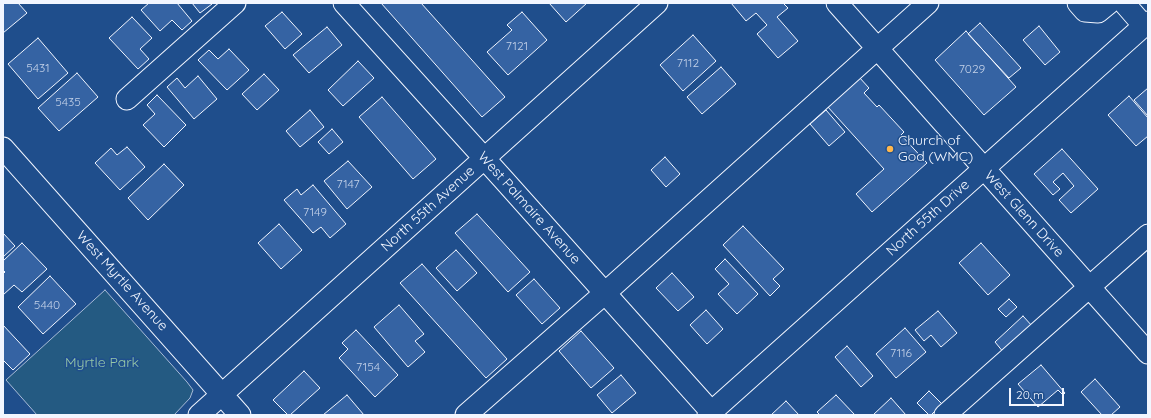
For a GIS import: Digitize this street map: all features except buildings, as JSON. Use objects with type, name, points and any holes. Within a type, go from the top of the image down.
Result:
[{"type":"street","points":[[127,98],[235,3]]},
{"type":"street","name":"West Palmaire Avenue","points":[[344,3],[605,293],[711,414]]},
{"type":"street","name":"North 55th Avenue","points":[[199,415],[657,3]]},
{"type":"street","name":"West Glenn Drive","points":[[837,3],[1148,353]]},
{"type":"street","points":[[466,415],[605,293],[928,3]]},
{"type":"street","points":[[1078,3],[1085,11],[1098,12],[1109,3]]},
{"type":"street","points":[[1124,3],[1146,24]]},
{"type":"street","name":"North 55th Drive","points":[[711,414],[1146,24]]},
{"type":"street","name":"West Myrtle Avenue","points":[[3,148],[240,415]]},
{"type":"street","points":[[945,415],[1148,235]]},
{"type":"green space","name":"Myrtle Park","points":[[105,290],[193,390],[190,398],[174,415],[37,415],[6,380]]},
{"type":"place","name":"Church of God (WMC)","points":[[890,149]]}]
